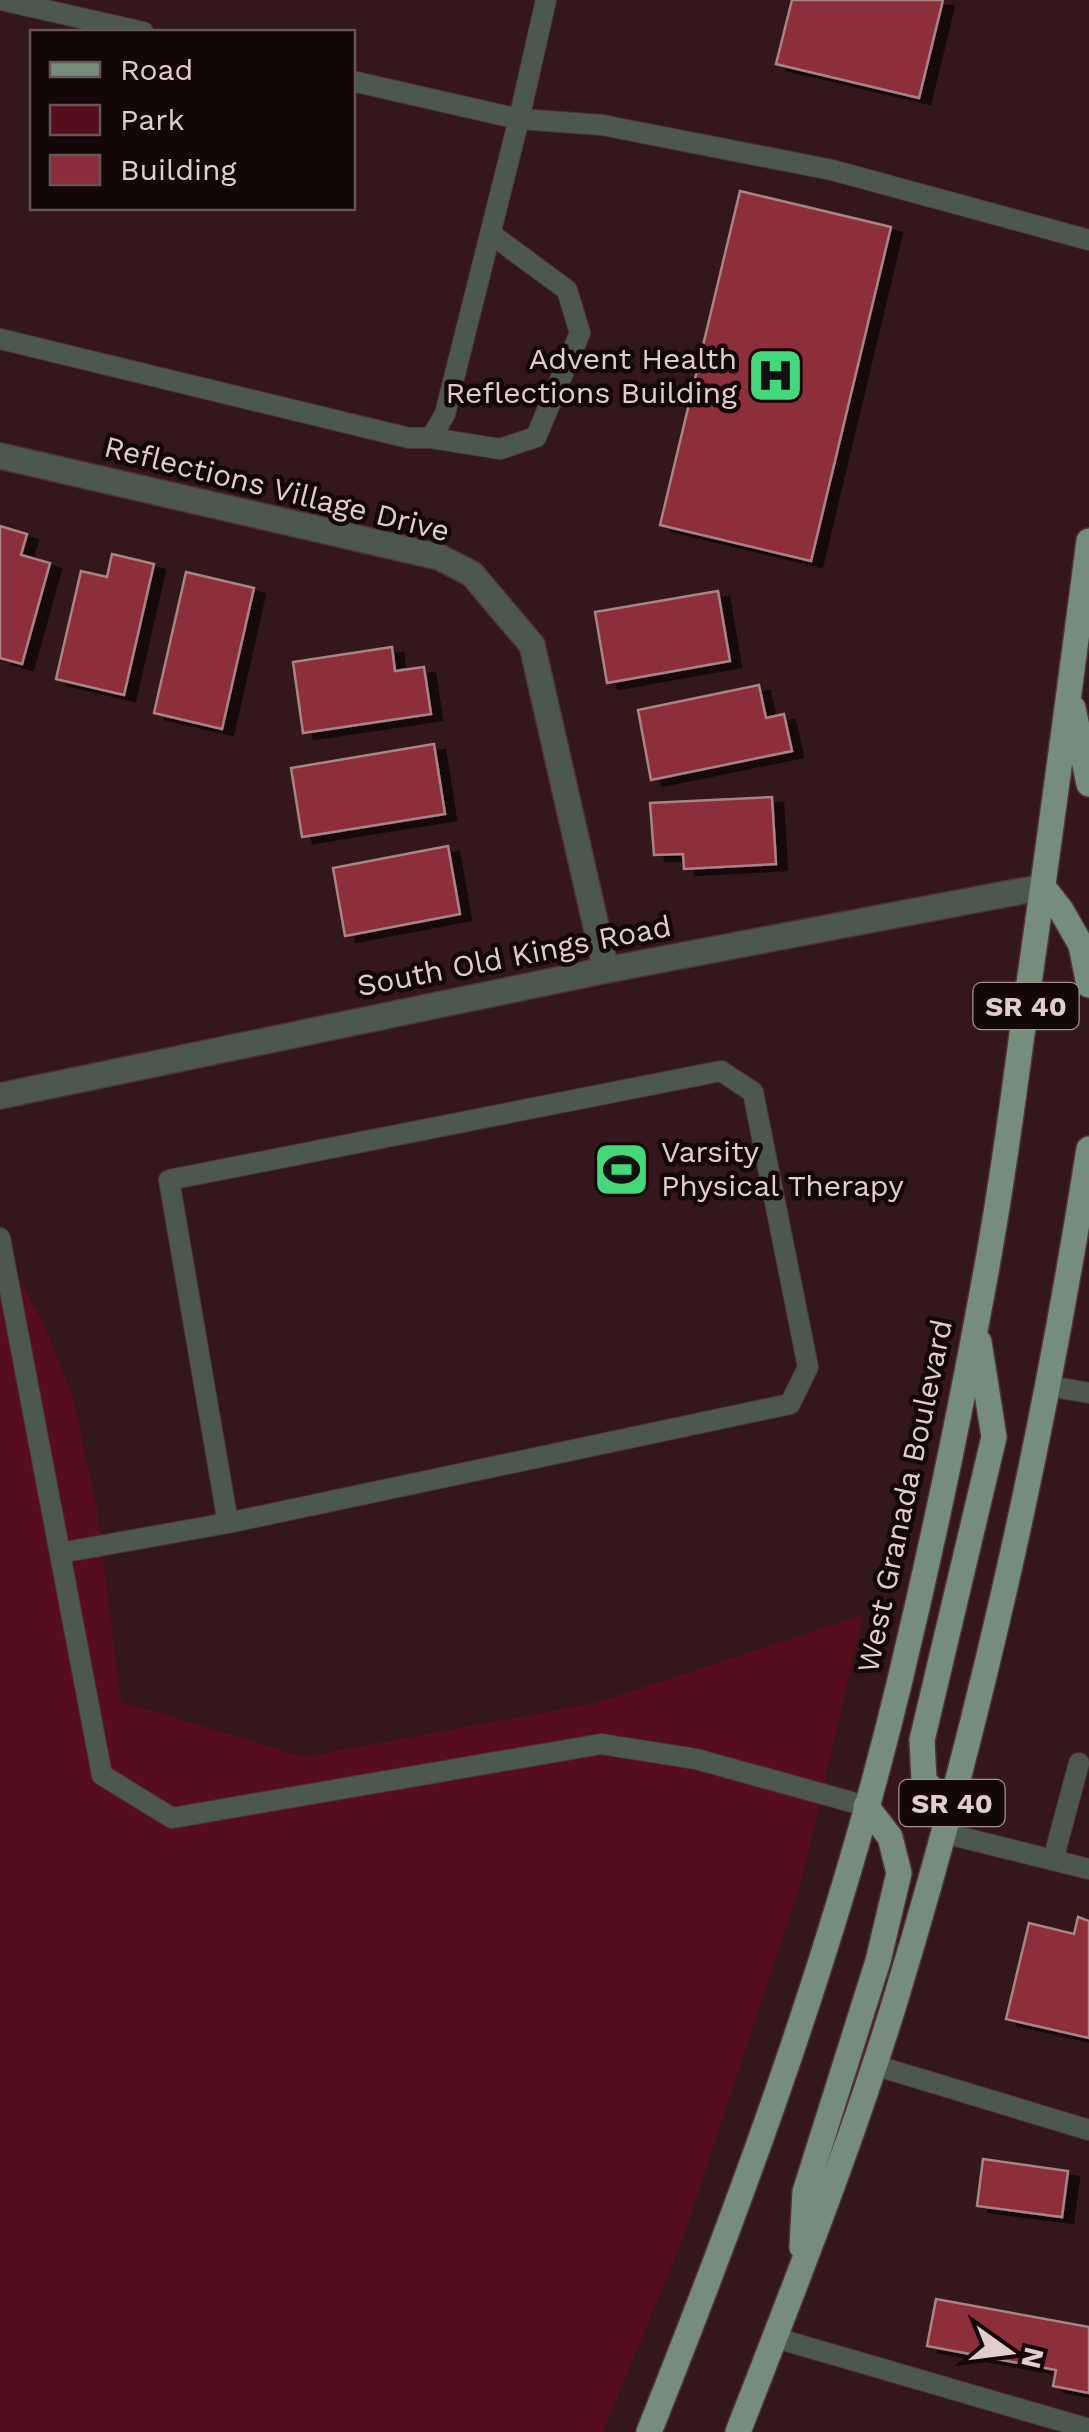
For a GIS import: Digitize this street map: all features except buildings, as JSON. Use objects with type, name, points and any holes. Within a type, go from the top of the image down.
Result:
[{"type":"main road","name":"West Granada Boulevard","points":[[649,2432],[716,2264],[786,2070],[899,1683],[976,1322],[1015,1087],[1089,542]]},
{"type":"main road","points":[[1069,688],[1089,784]]},
{"type":"main road","points":[[1043,887],[1081,945],[1089,985]]},
{"type":"main road","name":"SR 40","points":[[738,2432],[844,2158],[947,1823],[996,1635],[1048,1386],[1089,1149]]},
{"type":"main road","points":[[947,1823],[924,1780],[922,1740],[994,1437],[976,1322]]},
{"type":"main road","points":[[801,2272],[805,2192],[878,1961],[899,1874],[890,1837],[866,1806]]},
{"type":"street","name":"Reflections Village Drive","points":[[0,456],[439,557],[472,574],[532,645],[606,970]]},
{"type":"street","name":"South Old Kings Road","points":[[0,1096],[606,970],[1043,887]]},
{"type":"lane","points":[[1,0],[133,30]]},
{"type":"lane","points":[[431,438],[445,414],[548,3]]},
{"type":"lane","points":[[355,82],[519,119],[602,125],[832,170],[1089,240]]},
{"type":"lane","points":[[0,339],[409,438],[500,449],[536,437],[580,333],[567,290],[490,234]]},
{"type":"lane","points":[[60,1553],[228,1523],[790,1404],[808,1366],[753,1092],[721,1071],[170,1180],[228,1523]]},
{"type":"lane","points":[[0,1238],[102,1775],[172,1818],[601,1744],[696,1759],[866,1806]]},
{"type":"lane","points":[[1048,1386],[1089,1394]]},
{"type":"lane","points":[[1054,1860],[1079,1764]]},
{"type":"lane","points":[[947,1823],[1089,1869]]},
{"type":"lane","points":[[874,2066],[1089,2130]]},
{"type":"lane","points":[[776,2338],[1089,2430]]},
{"type":"green space","points":[[0,1242],[44,1325],[72,1394],[97,1508],[121,1702],[304,1757],[595,1703],[863,1615],[801,1883],[683,2238],[603,2432],[0,2432]]},
{"type":"place","name":"Advent Health Reflections Building","points":[[776,376]]},
{"type":"place","name":"Varsity Physical Therapy","points":[[622,1169]]}]
